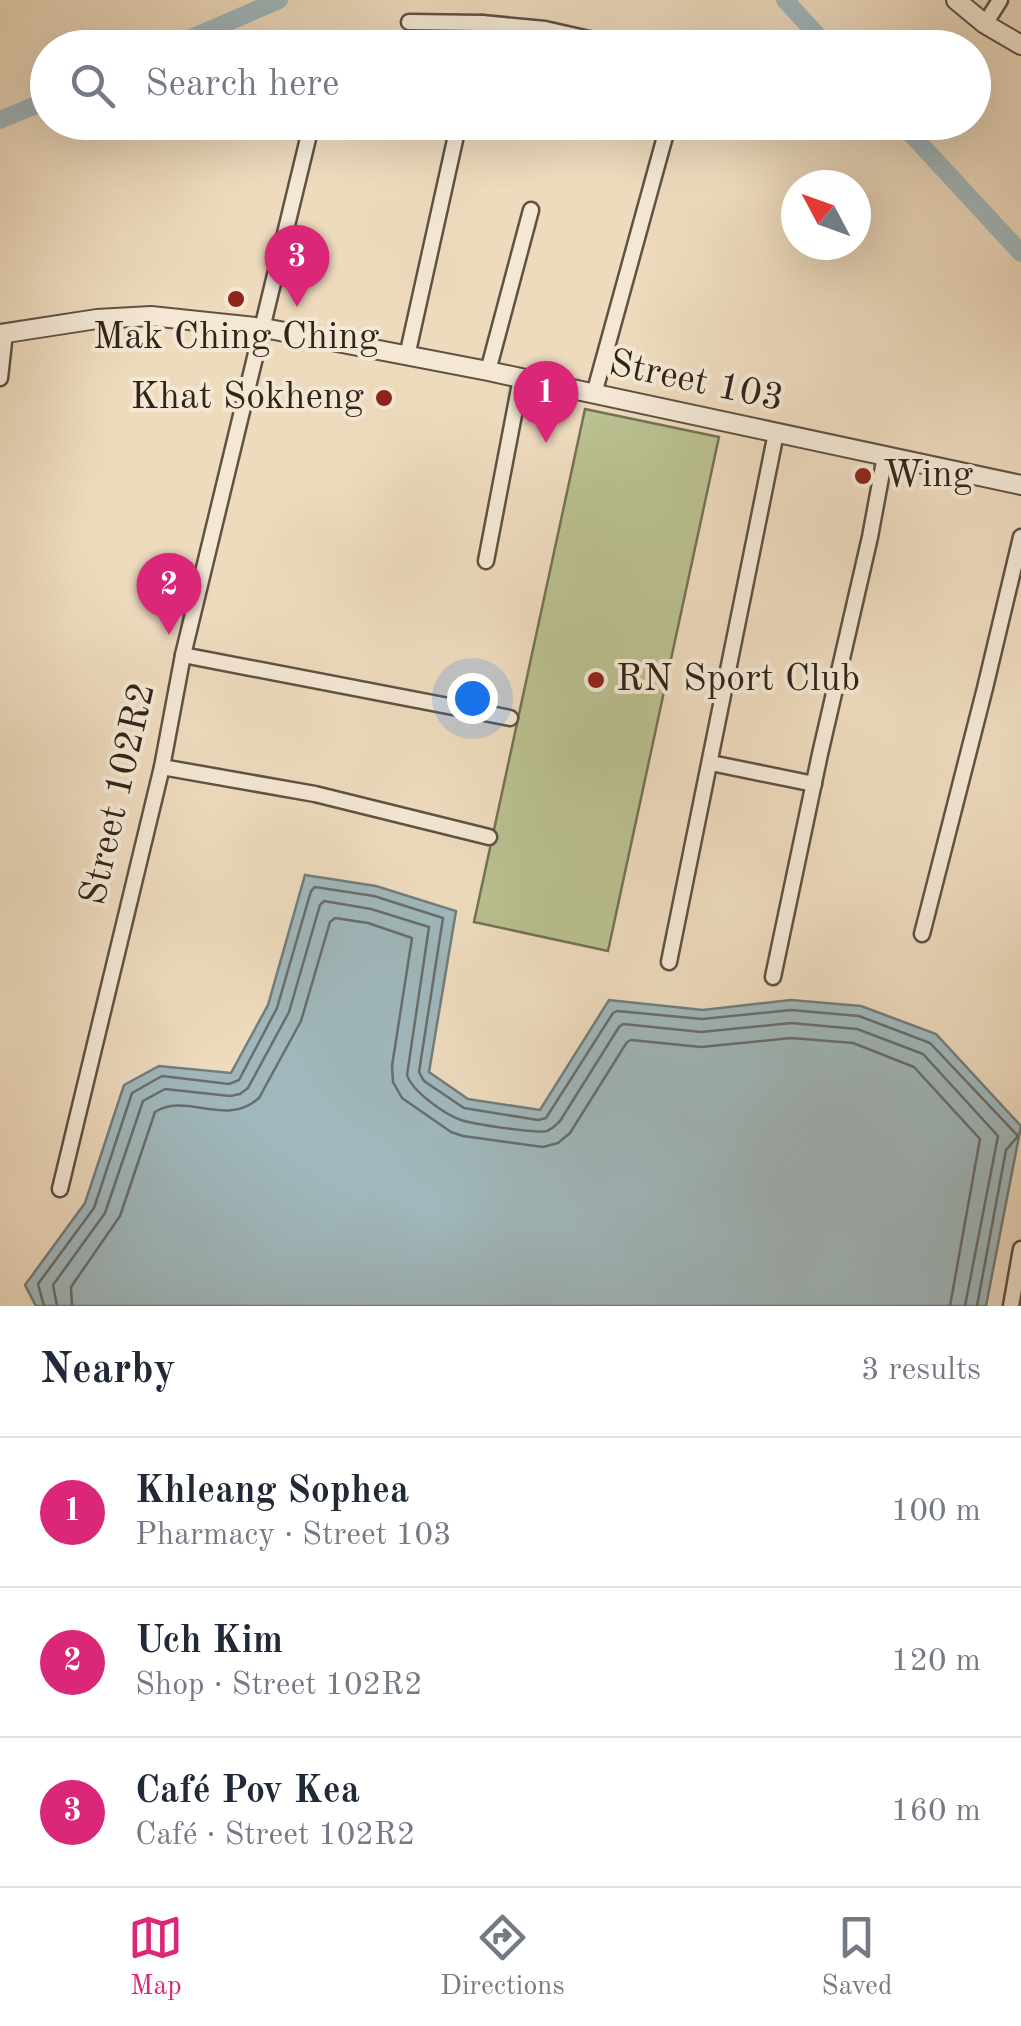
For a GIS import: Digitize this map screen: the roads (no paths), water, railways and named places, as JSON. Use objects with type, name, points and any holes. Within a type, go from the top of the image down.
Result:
[{"type":"street","points":[[956,0],[985,24],[1021,45]]},
{"type":"street","points":[[985,24],[1000,0]]},
{"type":"street","points":[[409,22],[545,30]]},
{"type":"street","points":[[480,30],[482,24]]},
{"type":"street","name":"Street 102R2","points":[[60,1189],[162,767],[183,655],[308,140]]},
{"type":"street","points":[[407,356],[455,140]]},
{"type":"street","points":[[594,394],[664,140]]},
{"type":"street","points":[[488,371],[532,210]]},
{"type":"street","name":"Street 103","points":[[2,333],[97,319],[151,316],[264,328],[488,371],[1021,486]]},
{"type":"street","points":[[0,378],[2,333]]},
{"type":"street","points":[[486,561],[521,378]]},
{"type":"street","points":[[669,962],[776,433]]},
{"type":"street","points":[[772,977],[885,456]]},
{"type":"street","points":[[922,934],[1021,538]]},
{"type":"street","points":[[183,655],[510,718]]},
{"type":"street","points":[[711,763],[814,784]]},
{"type":"street","points":[[162,767],[315,794],[489,838]]},
{"type":"street","points":[[1012,1306],[1021,1249]]},
{"type":"water","points":[[305,875],[376,886],[456,911],[429,1072],[468,1099],[540,1110],[609,1000],[703,1010],[791,1000],[861,1006],[936,1034],[1021,1126],[986,1306],[36,1306],[25,1285],[85,1203],[124,1085],[159,1066],[231,1073],[268,1005]]},
{"type":"waterway","points":[[210,30],[279,0]]},
{"type":"waterway","points":[[785,0],[812,30]]},
{"type":"waterway","points":[[0,120],[30,108]]},
{"type":"waterway","points":[[917,140],[1021,253]]},
{"type":"place","name":"Mak Ching Ching","points":[[236,299]]},
{"type":"place","name":"Café Pov Kea","points":[[297,307]]},
{"type":"place","name":"Khat Sokheng","points":[[384,398]]},
{"type":"place","name":"Khleang Sophea","points":[[546,443]]},
{"type":"place","name":"Wing","points":[[863,476]]},
{"type":"place","name":"Uch Kim","points":[[169,635]]},
{"type":"place","name":"RN Sport Club","points":[[596,680]]}]
